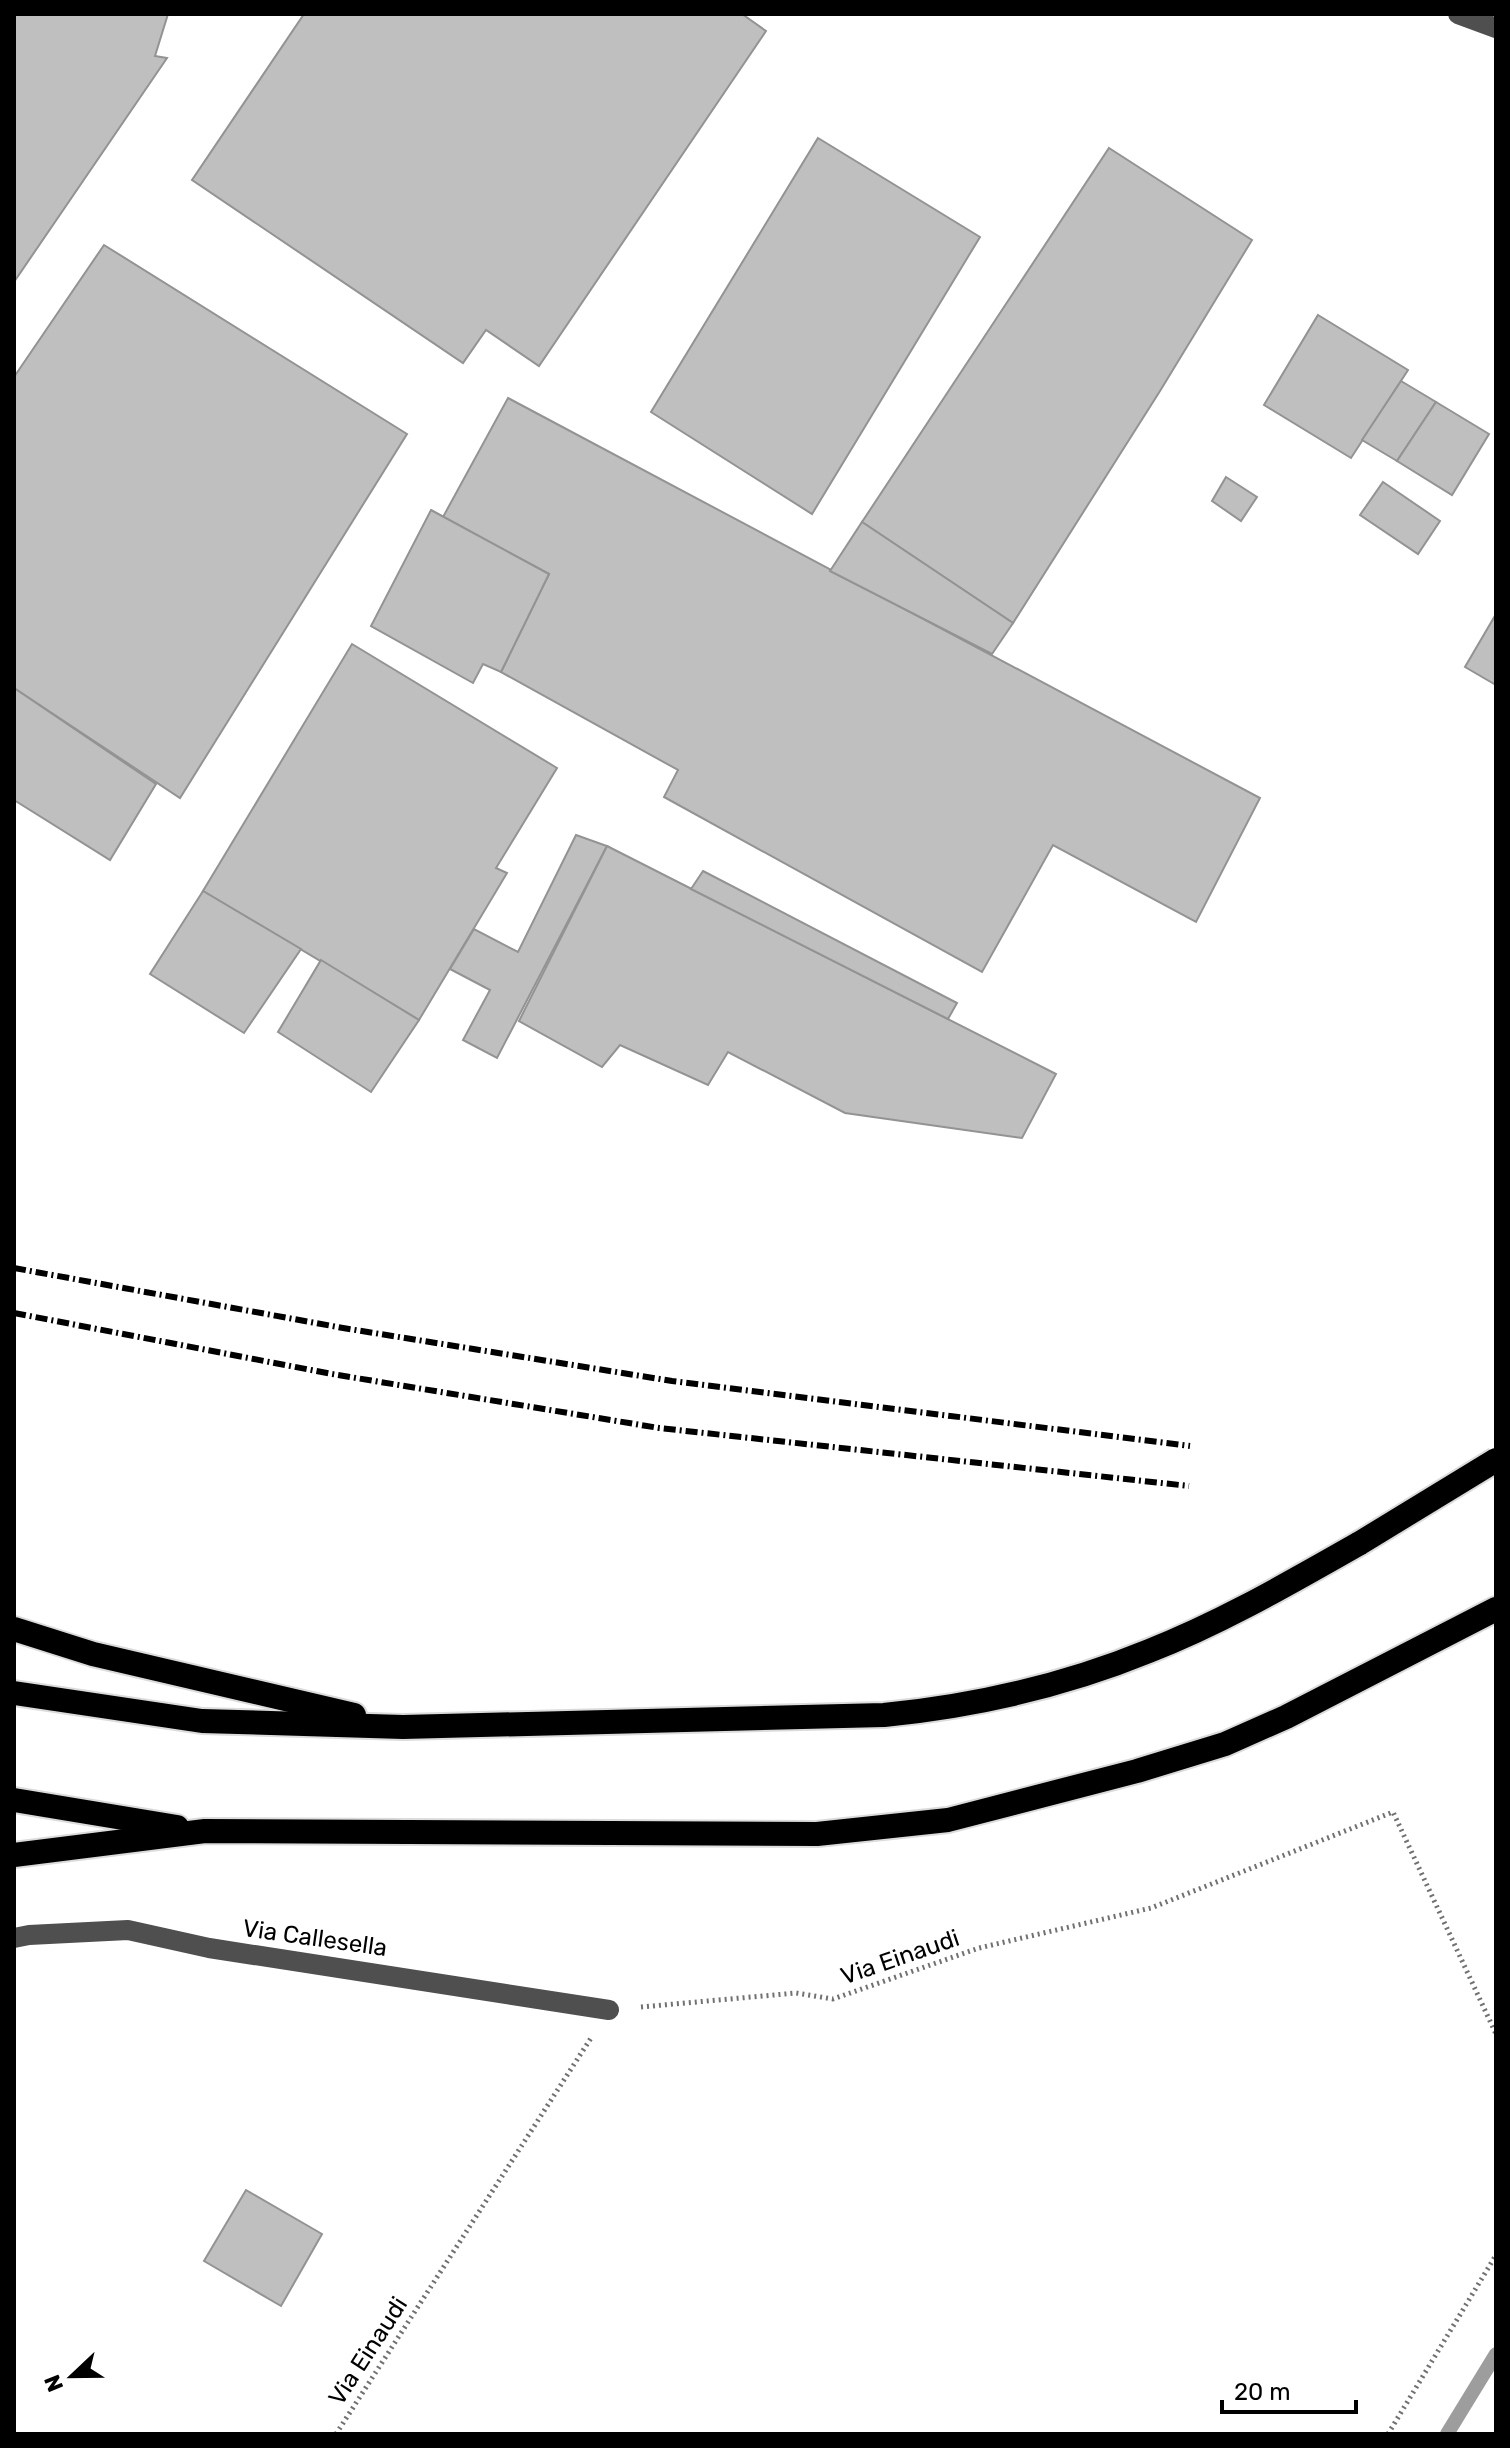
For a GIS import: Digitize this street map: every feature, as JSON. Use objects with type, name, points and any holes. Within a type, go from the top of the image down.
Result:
[{"type":"highway","points":[[14,1693],[202,1721],[403,1727],[884,1715],[982,1701],[1068,1679],[1147,1652],[1264,1598],[1496,1460]]},
{"type":"highway","points":[[14,1855],[205,1831],[817,1834],[948,1820],[1137,1771],[1225,1744],[1286,1717],[1496,1609]]},
{"type":"highway","points":[[14,1629],[93,1654],[403,1727]]},
{"type":"highway","points":[[14,1800],[205,1831]]},
{"type":"street","points":[[1458,14],[1496,28]]},
{"type":"street","name":"Via Callesella","points":[[14,1938],[128,1930],[209,1948],[609,2010]]},
{"type":"path","name":"Via Einaudi","points":[[336,2434],[609,2010],[796,1993],[833,1999],[979,1948],[1151,1908],[1393,1812],[1496,2034]]},
{"type":"path","points":[[1388,2434],[1496,2255]]},
{"type":"building","points":[[14,14],[168,14],[155,56],[167,58],[14,282]]},
{"type":"building","points":[[304,14],[742,14],[766,31],[539,366],[486,330],[463,363],[192,180]]},
{"type":"building","points":[[818,138],[980,237],[812,514],[651,412]]},
{"type":"building","points":[[1109,148],[1252,240],[1013,623],[862,522]]},
{"type":"building","points":[[104,245],[407,434],[180,798],[14,688],[14,377]]},
{"type":"building","points":[[1318,315],[1408,370],[1351,458],[1264,405]]},
{"type":"building","points":[[1401,381],[1436,402],[1397,461],[1362,440]]},
{"type":"building","points":[[508,398],[1260,798],[1196,922],[1053,845],[982,972],[664,797],[678,770],[501,672],[549,574],[443,517]]},
{"type":"building","points":[[1436,402],[1489,434],[1452,495],[1397,461]]},
{"type":"building","points":[[1226,477],[1257,497],[1241,521],[1212,501]]},
{"type":"building","points":[[1383,482],[1440,521],[1418,554],[1360,515]]},
{"type":"building","points":[[431,510],[549,574],[501,672],[483,664],[473,683],[371,626]]},
{"type":"building","points":[[862,522],[1013,623],[992,654],[830,571]]},
{"type":"building","points":[[1496,614],[1496,685],[1465,667]]},
{"type":"building","points":[[352,644],[557,768],[496,868],[507,873],[419,1020],[203,891]]},
{"type":"building","points":[[14,688],[156,784],[110,860],[14,800]]},
{"type":"building","points":[[576,835],[607,846],[497,1058],[463,1040],[490,990],[450,969],[474,929],[518,952]]},
{"type":"building","points":[[607,846],[1056,1074],[1022,1138],[845,1113],[728,1052],[708,1085],[620,1045],[602,1067],[519,1021]]},
{"type":"building","points":[[703,871],[957,1003],[948,1019],[691,889]]},
{"type":"building","points":[[203,891],[301,949],[244,1033],[150,974]]},
{"type":"building","points":[[321,960],[419,1020],[371,1092],[278,1032]]},
{"type":"building","points":[[246,2190],[322,2234],[281,2306],[204,2261]]},
{"type":"waterway","points":[[1447,2434],[1496,2354]]},
{"type":"railway","points":[[14,1268],[343,1328],[672,1381],[1190,1446]]},
{"type":"railway","points":[[14,1313],[332,1374],[659,1428],[1189,1486]]}]
